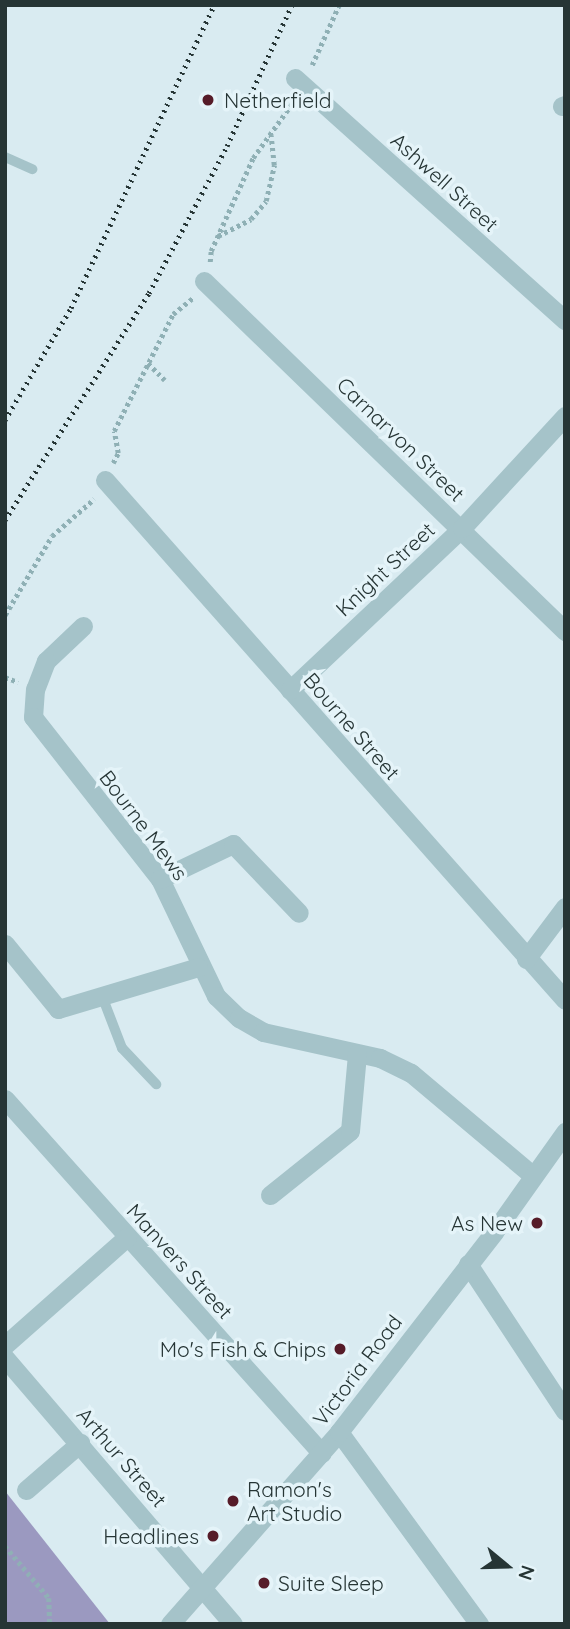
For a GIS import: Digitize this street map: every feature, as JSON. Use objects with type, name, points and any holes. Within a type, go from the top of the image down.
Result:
[{"type":"street","name":"Ashwell Street","points":[[299,82],[565,320]]},
{"type":"street","name":"Carnarvon Street","points":[[204,281],[462,528],[565,631]]},
{"type":"street","name":"Knight Street","points":[[290,690],[462,528],[565,416]]},
{"type":"street","name":"Bourne Street","points":[[105,480],[565,1000]]},
{"type":"street","name":"Bourne Mews","points":[[83,626],[46,661],[35,689],[33,717],[160,879],[186,928],[198,967],[216,996],[239,1018],[263,1032],[380,1058],[411,1073],[532,1175]]},
{"type":"street","points":[[160,879],[233,844],[299,913]]},
{"type":"street","points":[[526,959],[565,907]]},
{"type":"street","points":[[5,944],[58,1009],[198,967]]},
{"type":"street","points":[[270,1195],[350,1131],[358,1054]]},
{"type":"street","name":"Manvers Street","points":[[5,1099],[322,1453]]},
{"type":"street","name":"Victoria Road","points":[[170,1624],[339,1432],[565,1132]]},
{"type":"street","points":[[5,1345],[127,1237]]},
{"type":"street","points":[[468,1264],[565,1410]]},
{"type":"street","name":"Arthur Street","points":[[5,1358],[204,1585],[233,1624]]},
{"type":"street","points":[[339,1432],[478,1624]]},
{"type":"street","points":[[26,1490],[80,1443]]},
{"type":"lane","points":[[5,157],[32,169]]},
{"type":"lane","points":[[102,996],[122,1048],[156,1084]]},
{"type":"path","points":[[5,615],[52,536],[92,502],[105,480],[118,453],[114,431],[173,314],[187,306],[204,281],[217,237],[253,158],[271,134],[339,5]]},
{"type":"path","points":[[217,237],[251,219],[266,201],[274,165],[271,134]]},
{"type":"path","points":[[148,363],[165,380]]},
{"type":"path","points":[[5,1546],[50,1598],[50,1624]]},
{"type":"shaded area","points":[[5,1491],[110,1624],[5,1624]]},
{"type":"railway","points":[[5,420],[71,308],[214,5]]},
{"type":"railway","points":[[5,520],[149,293],[227,146],[292,5]]},
{"type":"place","name":"Netherfield","points":[[208,100]]},
{"type":"place","name":"As New","points":[[537,1223]]},
{"type":"place","name":"Mo's Fish & Chips","points":[[340,1349]]},
{"type":"place","name":"Ramon's Art Studio","points":[[233,1501]]},
{"type":"place","name":"Headlines","points":[[213,1536]]},
{"type":"place","name":"Suite Sleep","points":[[264,1583]]}]
